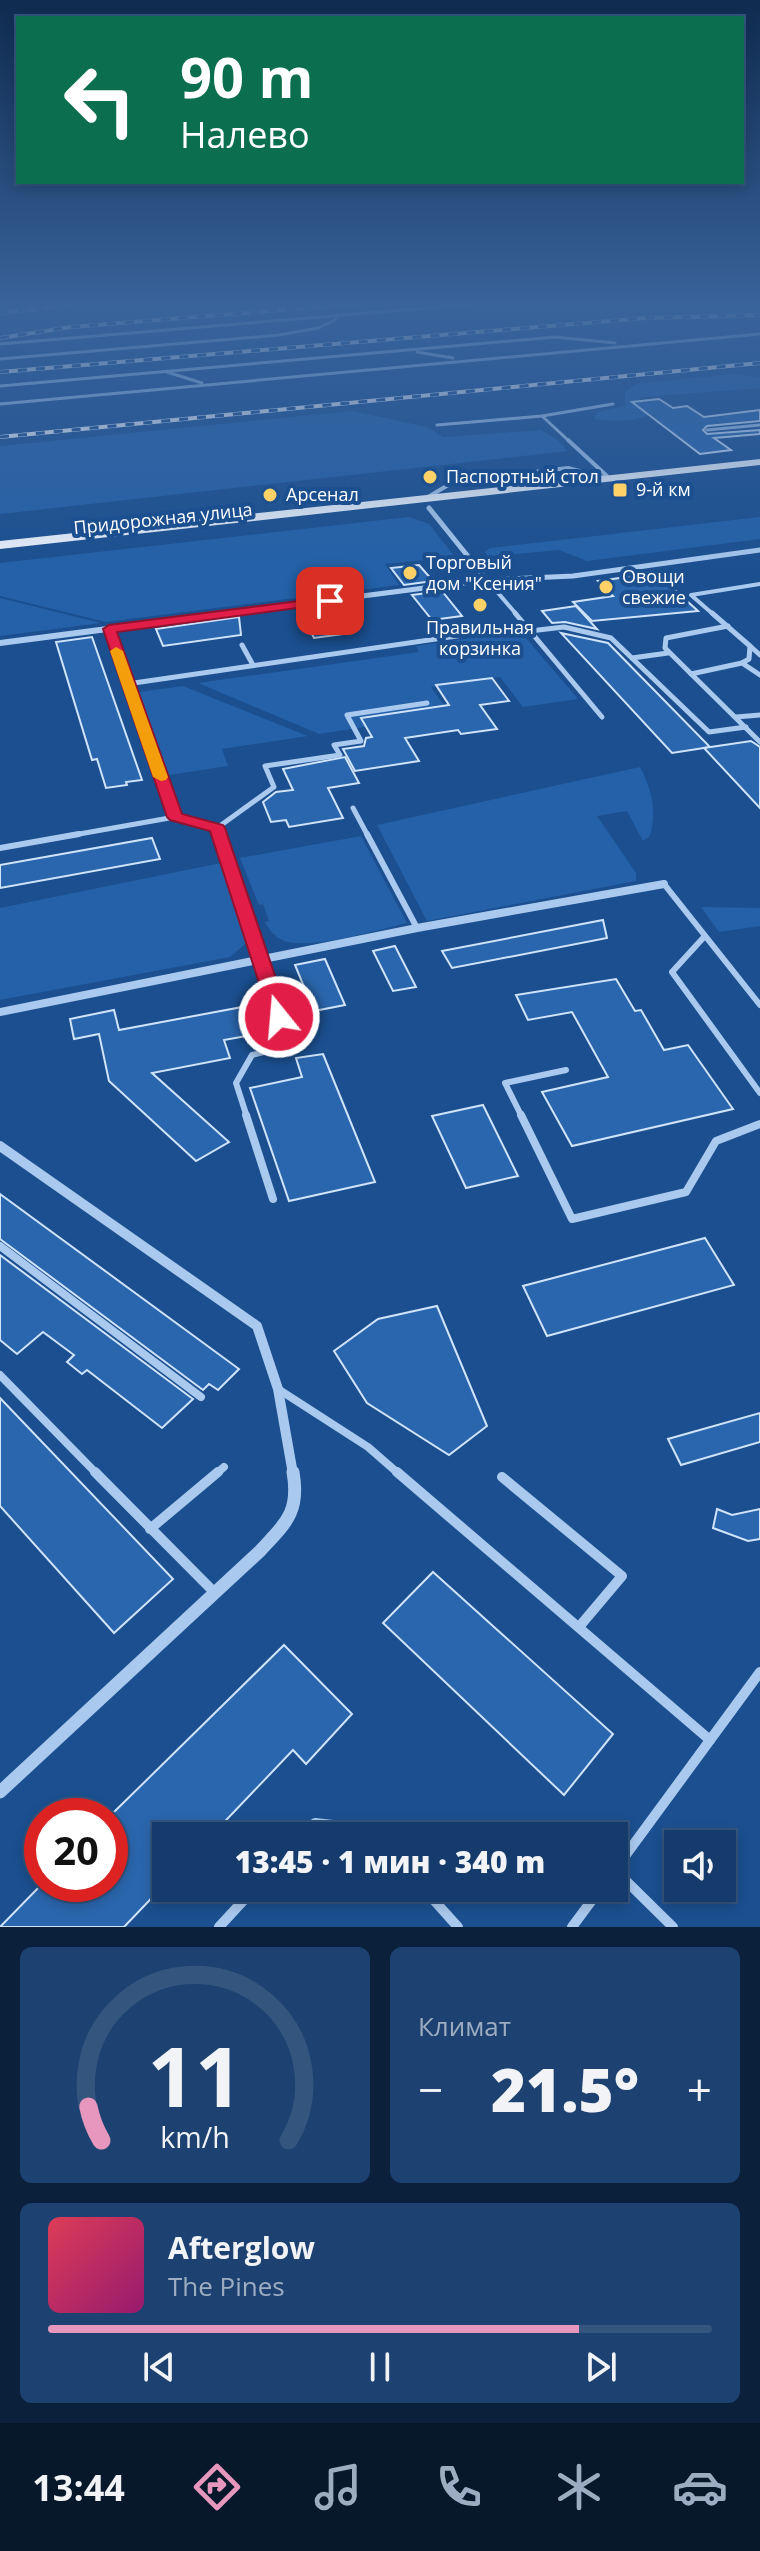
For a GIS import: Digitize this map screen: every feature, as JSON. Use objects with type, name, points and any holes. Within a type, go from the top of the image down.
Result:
[{"type":"main road","points":[[0,545],[426,504],[760,462]]},
{"type":"main road","name":"Придорожная улица","points":[[0,554],[426,504],[760,472]]},
{"type":"street","points":[[426,504],[487,580]]},
{"type":"street","points":[[0,643],[487,580],[573,576],[760,550]]},
{"type":"street","points":[[0,1012],[417,928],[664,884]]},
{"type":"street","points":[[0,1146],[257,1326],[278,1389],[296,1491],[290,1519],[0,1792]]},
{"type":"lane","points":[[0,404],[110,394]]},
{"type":"lane","points":[[437,425],[542,416],[613,404]]},
{"type":"lane","points":[[542,416],[610,479]]},
{"type":"lane","points":[[707,430],[760,425]]},
{"type":"lane","points":[[487,580],[602,717]]},
{"type":"lane","points":[[760,584],[691,595],[760,655]]},
{"type":"lane","points":[[728,626],[666,638],[665,648],[760,742]]},
{"type":"lane","points":[[127,684],[528,629],[564,627],[611,638],[709,732],[746,727]]},
{"type":"lane","points":[[109,629],[175,817]]},
{"type":"lane","points":[[242,645],[253,665]]},
{"type":"lane","points":[[691,674],[742,663],[749,659],[750,646]]},
{"type":"lane","points":[[631,658],[668,653]]},
{"type":"lane","points":[[742,663],[760,675]]},
{"type":"lane","points":[[217,828],[274,787],[265,766],[340,755],[334,745],[361,741],[347,715],[427,703]]},
{"type":"lane","points":[[736,717],[760,715]]},
{"type":"lane","points":[[353,808],[417,928]]},
{"type":"lane","points":[[0,848],[175,817],[217,828]]},
{"type":"lane","points":[[217,828],[288,1046],[252,1055],[236,1083],[273,1199]]},
{"type":"lane","points":[[664,884],[760,1005]]},
{"type":"lane","points":[[704,937],[672,972],[760,1093]]},
{"type":"lane","points":[[566,1070],[505,1083],[572,1219],[686,1192],[716,1141],[760,1124]]},
{"type":"lane","points":[[0,1246],[201,1397]]},
{"type":"lane","points":[[0,1375],[214,1592]]},
{"type":"lane","points":[[278,1389],[368,1447],[710,1740]]},
{"type":"lane","points":[[150,1529],[224,1467]]},
{"type":"lane","points":[[502,1477],[622,1576],[579,1627]]},
{"type":"lane","points":[[628,1852],[760,1672]]},
{"type":"lane","points":[[628,1884],[673,1927]]},
{"type":"lane","points":[[219,1927],[242,1902]]},
{"type":"lane","points":[[436,1902],[458,1927]]},
{"type":"lane","points":[[572,1927],[591,1902]]},
{"type":"shaded area","points":[[625,394],[683,394],[643,397],[637,401],[657,411],[650,415],[618,421],[594,419],[597,412],[625,406]]},
{"type":"shaded area","points":[[353,411],[427,427],[443,437],[541,430],[558,440],[568,451],[0,514],[0,446]]},
{"type":"shaded area","points":[[409,517],[429,524],[455,557],[385,564],[399,585],[106,622],[0,596],[0,563]]},
{"type":"shaded area","points":[[760,517],[760,539],[587,561],[559,550],[496,556],[488,556],[485,552],[490,548]]},
{"type":"shaded area","points":[[0,598],[101,623],[0,636]]},
{"type":"shaded area","points":[[520,631],[578,699],[523,707],[500,677],[431,687],[450,714],[319,734],[198,683],[419,652],[416,646]]},
{"type":"shaded area","points":[[183,686],[308,736],[222,749],[228,766],[169,775],[139,692]]},
{"type":"shaded area","points":[[640,767],[652,800],[650,836],[643,841],[627,811],[597,816],[636,873],[636,881],[427,921],[377,825]]},
{"type":"shaded area","points":[[361,836],[407,923],[320,942],[294,943],[276,937],[265,922],[269,921],[263,904],[259,905],[240,858]]},
{"type":"shaded area","points":[[221,863],[245,935],[245,944],[230,957],[0,1000],[0,908]]},
{"type":"shaded area","points":[[701,907],[760,908],[760,926],[719,932]]},
{"type":"building","points":[[659,399],[673,408],[687,406],[704,417],[760,410],[760,421],[707,426],[703,430],[707,434],[760,430],[760,434],[714,438],[731,450],[700,454],[632,402]]},
{"type":"building","name":"Торговый дом \"Ксения\"","points":[[419,565],[433,581],[404,585],[391,568]]},
{"type":"building","points":[[656,573],[698,611],[592,621],[573,602],[613,596],[598,581]]},
{"type":"building","points":[[442,591],[462,616],[432,620],[412,595]]},
{"type":"building","points":[[576,606],[597,629],[565,622],[552,623],[542,611]]},
{"type":"building","points":[[340,616],[351,633],[314,638],[305,621]]},
{"type":"building","points":[[239,617],[241,635],[163,646],[156,629]]},
{"type":"building","points":[[561,633],[608,643],[710,747],[672,753]]},
{"type":"building","points":[[92,637],[142,780],[126,782],[127,785],[106,788],[97,759],[92,760],[56,642]]},
{"type":"building","points":[[492,678],[509,701],[480,705],[497,729],[461,734],[458,730],[405,738],[419,761],[355,771],[343,749],[364,746],[366,738],[372,737],[361,718],[449,705],[436,685]]},
{"type":"building","points":[[751,741],[760,747],[760,808],[704,748]]},
{"type":"building","points":[[345,757],[359,783],[328,788],[343,818],[289,827],[286,820],[271,822],[263,802],[276,792],[293,790],[283,769]]},
{"type":"building","points":[[152,838],[160,859],[0,888],[0,865]]},
{"type":"building","points":[[603,920],[607,938],[452,968],[442,951]]},
{"type":"building","points":[[395,946],[416,987],[393,991],[373,951]]},
{"type":"building","points":[[325,959],[345,1005],[314,1011],[295,965]]},
{"type":"building","points":[[616,979],[635,1011],[641,1010],[664,1050],[688,1045],[733,1109],[572,1146],[542,1092],[608,1077],[572,1012],[528,1020],[516,995]]},
{"type":"building","points":[[253,1005],[263,1033],[224,1040],[230,1058],[152,1073],[229,1142],[196,1161],[109,1081],[99,1034],[74,1039],[70,1019],[114,1010],[119,1030]]},
{"type":"building","points":[[323,1054],[375,1182],[289,1201],[250,1088],[302,1077],[296,1058]]},
{"type":"building","points":[[483,1105],[518,1176],[466,1188],[432,1116]]},
{"type":"building","points":[[0,1194],[239,1369],[218,1390],[209,1384],[203,1390],[0,1239]]},
{"type":"building","points":[[705,1238],[734,1285],[547,1336],[523,1286]]},
{"type":"building","points":[[0,1255],[193,1399],[162,1428],[87,1370],[82,1374],[67,1362],[74,1355],[43,1332],[17,1354],[0,1340]]},
{"type":"building","points":[[437,1306],[487,1426],[449,1455],[367,1403],[334,1351],[378,1319]]},
{"type":"building","points":[[0,1398],[173,1579],[114,1633],[0,1506]]},
{"type":"building","points":[[760,1413],[760,1442],[681,1465],[668,1439]]},
{"type":"building","points":[[717,1509],[732,1515],[760,1509],[760,1539],[748,1541],[713,1528]]},
{"type":"building","points":[[433,1572],[613,1734],[564,1795],[383,1623]]},
{"type":"building","points":[[284,1645],[352,1714],[306,1764],[293,1750],[224,1822],[152,1822],[152,1898],[124,1927],[0,1927],[24,1902],[128,1902],[128,1798]]},
{"type":"railway","points":[[0,437],[442,394]]},
{"type":"slow traffic","points":[[116,651],[161,777]]},
{"type":"place","name":"Паспортный стол","points":[[430,477]]},
{"type":"place","name":"9-й км","points":[[620,490]]},
{"type":"place","name":"Арсенал","points":[[270,495]]},
{"type":"place","name":"Торговый дом \"Ксения\"","points":[[410,573]]},
{"type":"place","name":"Овощи свежие","points":[[606,587]]},
{"type":"place","name":"Правильная корзинка","points":[[480,605]]},
{"type":"route","points":[[279,1017],[217,828],[175,817],[109,629],[330,601]]}]
